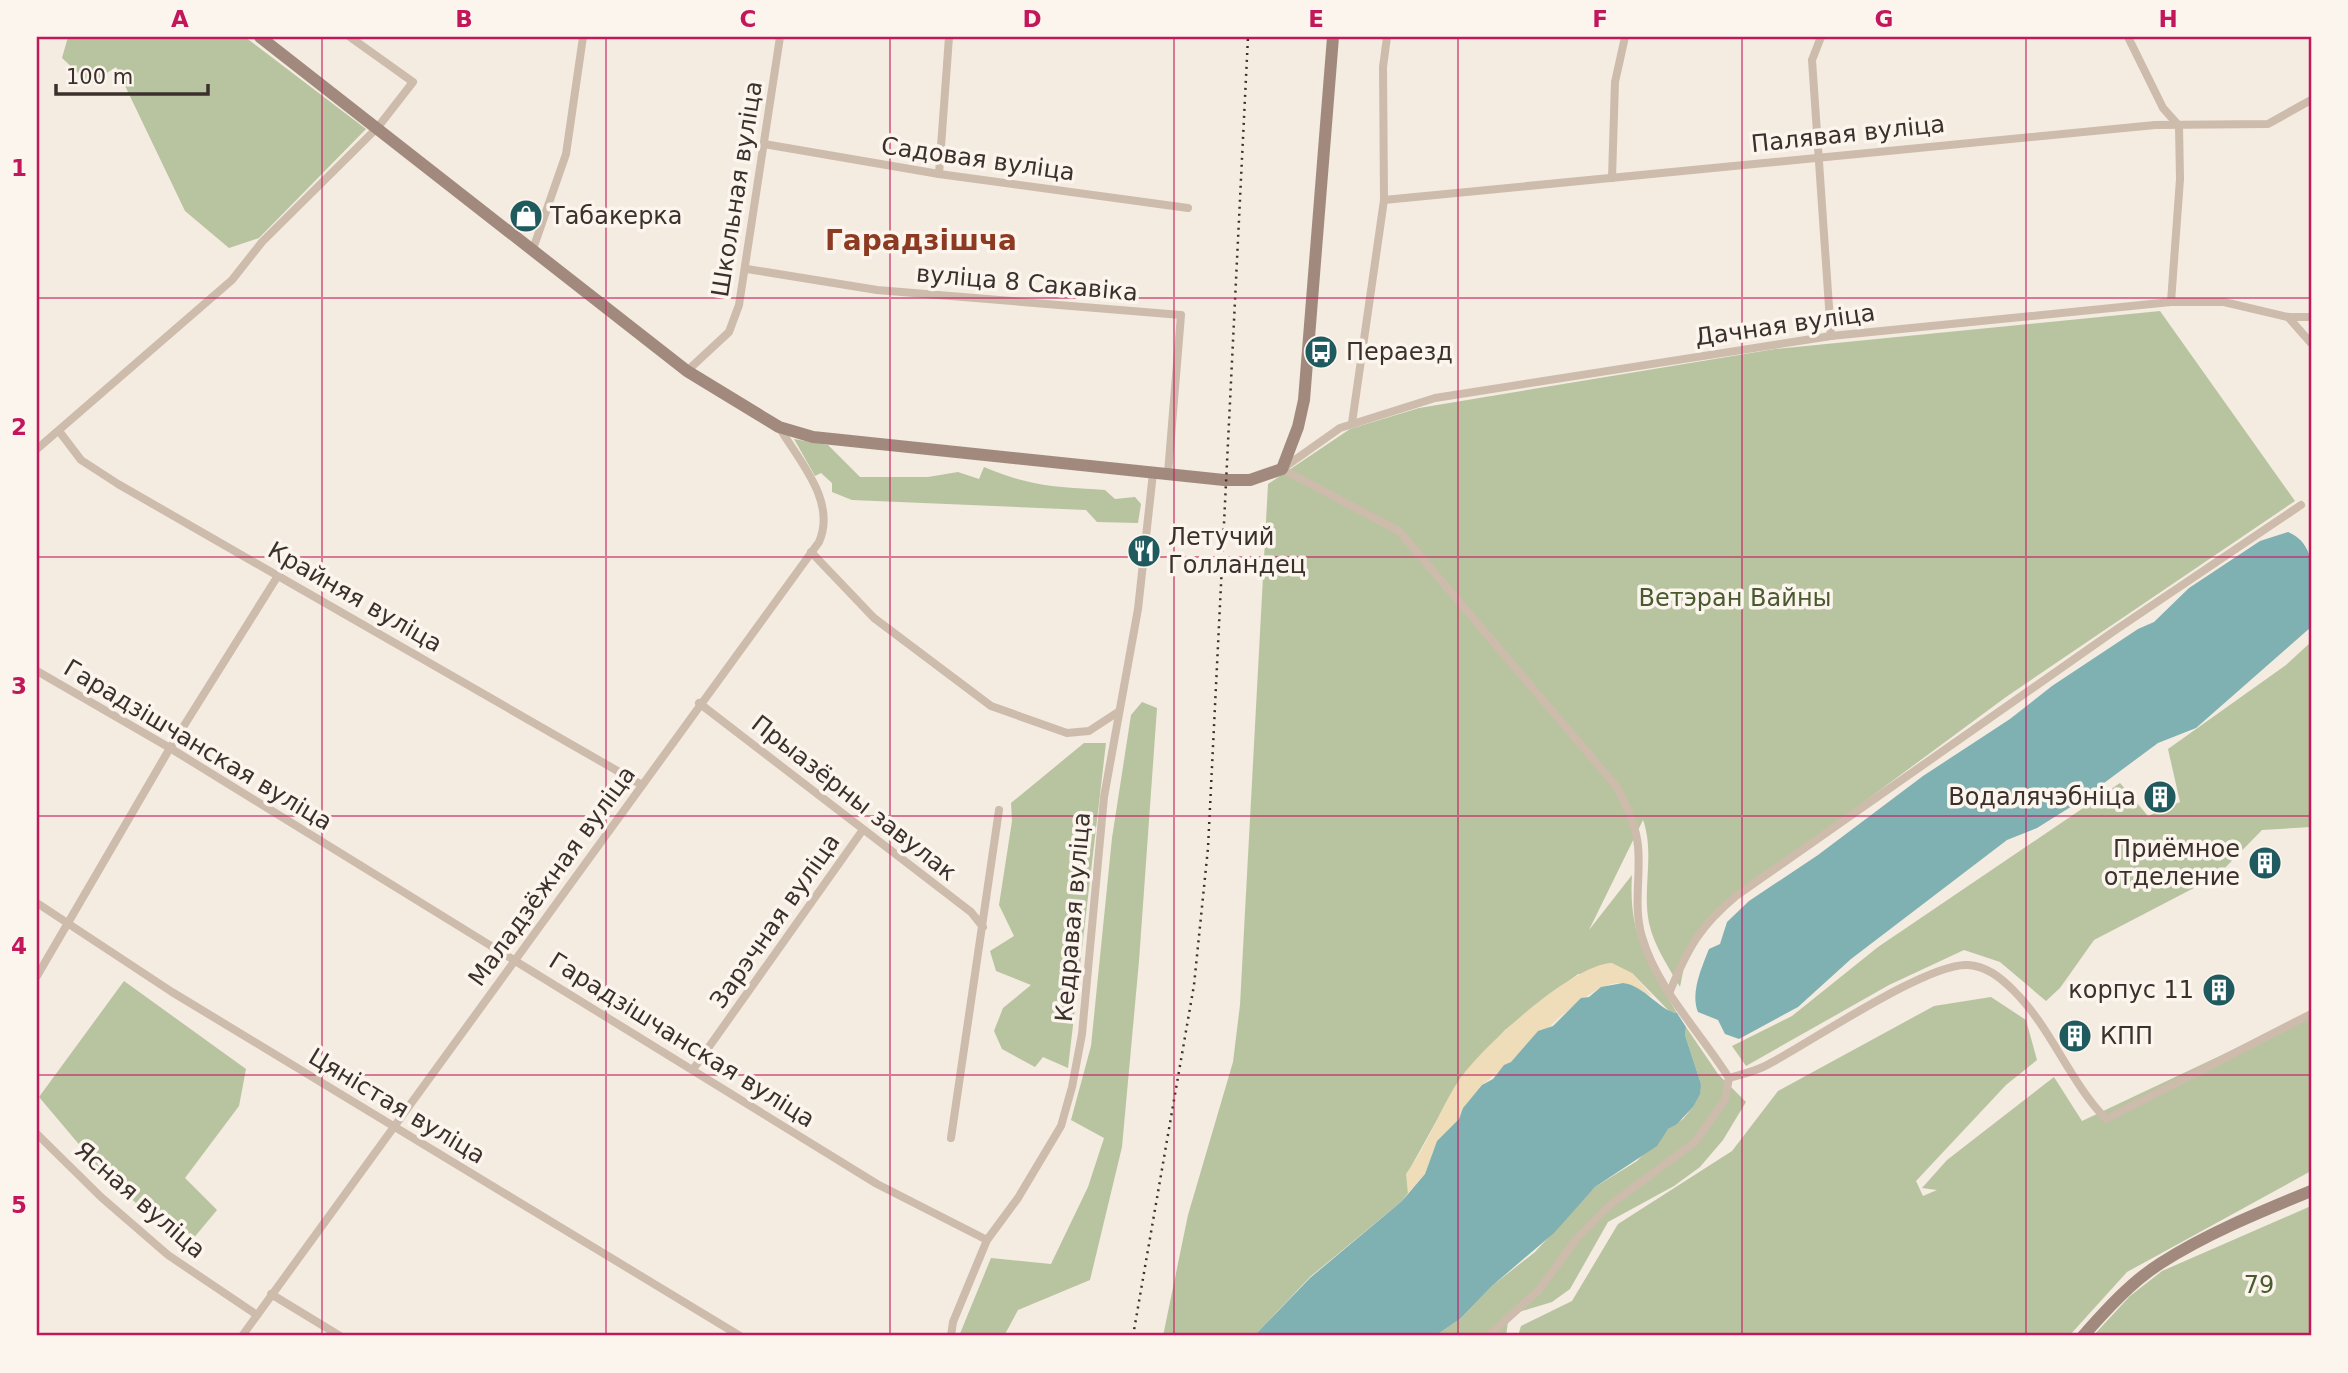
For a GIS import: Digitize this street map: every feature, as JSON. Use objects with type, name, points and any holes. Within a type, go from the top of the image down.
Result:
[{"type":"main road","points":[[260,37],[379,127],[687,371],[779,427],[813,437],[1224,480],[1250,480],[1282,469],[1298,427],[1304,400],[1333,37]]},
{"type":"main road","points":[[2083,1336],[2103,1313],[2159,1264],[2228,1226],[2311,1191]]},
{"type":"street","points":[[37,449],[232,280],[262,242],[379,127],[413,82],[350,37]]},
{"type":"street","points":[[533,249],[566,154],[583,37]]},
{"type":"street","name":"Школьная вуліца","points":[[687,371],[729,332],[739,305],[747,269],[780,37]]},
{"type":"street","points":[[939,174],[950,37]]},
{"type":"street","points":[[1352,423],[1384,201],[1383,68],[1387,37]]},
{"type":"street","points":[[1612,178],[1615,82],[1625,37]]},
{"type":"street","points":[[1821,37],[1812,61],[1821,156],[1831,336]]},
{"type":"street","points":[[2129,37],[2163,108],[2179,126],[2180,179],[2171,302]]},
{"type":"street","name":"Палявая вуліца","points":[[1384,201],[2155,125],[2267,124],[2311,100]]},
{"type":"street","name":"Садовая вуліца","points":[[764,144],[939,174],[1188,208]]},
{"type":"street","name":"вуліца 8 Сакавіка","points":[[747,269],[877,290],[1181,315],[1168,473]]},
{"type":"street","name":"Дачная вуліца","points":[[1282,469],[1328,434],[1352,423],[1435,398],[1831,336],[2171,302],[2224,302],[2288,317],[2311,317]]},
{"type":"street","points":[[2288,317],[2311,343]]},
{"type":"street","name":"Маладзёжная вуліца","points":[[242,1336],[811,552],[824,529],[825,512],[819,495],[779,427]]},
{"type":"street","name":"Крайняя вуліца","points":[[59,431],[80,460],[642,785]]},
{"type":"street","points":[[1282,469],[1399,531],[1615,786],[1625,802],[1638,843],[1637,901],[1641,933],[1652,962],[1729,1078],[1726,1100],[1695,1142],[1611,1203],[1577,1238],[1539,1290],[1488,1336]]},
{"type":"street","name":"Кедравая вуліца","points":[[951,1336],[953,1322],[987,1240],[1018,1198],[1061,1126],[1072,1087],[1082,1034],[1104,797],[1138,609],[1153,473]]},
{"type":"street","points":[[1670,991],[1689,945],[1701,927],[1737,896],[2129,621],[2301,505]]},
{"type":"street","points":[[811,552],[874,618],[991,706],[1067,733],[1089,731],[1118,712]]},
{"type":"street","points":[[37,976],[71,923],[170,748],[279,574]]},
{"type":"street","name":"Гарадзішчанская вуліца","points":[[37,671],[170,748],[694,1068],[877,1184],[987,1240]]},
{"type":"street","name":"Прыазёрны завулак","points":[[699,703],[862,831],[971,912],[983,927]]},
{"type":"street","points":[[951,1138],[999,810]]},
{"type":"street","name":"Зарэчная вуліца","points":[[694,1068],[862,831]]},
{"type":"street","name":"Цяністая вуліца","points":[[37,903],[172,992],[740,1336]]},
{"type":"street","points":[[1729,1078],[1766,1066],[1920,978],[1956,965],[1986,969],[2014,990],[2047,1032],[2094,1106],[2106,1119],[2311,1014]]},
{"type":"street","name":"Ясная вуліца","points":[[37,1134],[102,1197],[168,1255],[257,1315]]},
{"type":"street","points":[[271,1294],[340,1336]]},
{"type":"green space","points":[[68,37],[245,37],[366,129],[259,238],[229,248],[185,211],[116,67],[90,84],[62,58]]},
{"type":"green space","name":"Ветэран Вайны","points":[[2160,311],[2295,501],[2006,697],[1711,915],[1684,967],[1680,987],[1658,948],[1649,923],[1648,845],[1643,820],[1589,930],[1632,875],[1633,915],[1642,948],[1677,1013],[1670,1012],[1632,973],[1578,974],[1505,1030],[1458,1082],[1407,1174],[1408,1193],[1402,1201],[1310,1277],[1254,1336],[1163,1336],[1188,1215],[1233,1062],[1240,1005],[1268,484],[1350,429],[1419,408],[1775,349]]},
{"type":"green space","points":[[794,439],[828,445],[860,477],[928,477],[958,472],[979,479],[984,467],[1030,482],[1057,487],[1105,490],[1115,499],[1135,497],[1141,504],[1138,523],[1097,522],[1086,510],[852,500],[832,492],[832,483],[821,473],[815,476]]},
{"type":"green space","points":[[2311,642],[2311,827],[2262,830],[2217,876],[2094,940],[2060,988],[2046,1001],[2000,962],[1964,950],[1889,985],[1746,1066],[1732,1046],[1792,1016],[1878,947],[2120,783],[2148,816],[2180,802],[2168,749],[2286,665]]},
{"type":"green space","points":[[1142,702],[1157,708],[1139,961],[1122,1147],[1090,1280],[1018,1310],[1004,1336],[959,1336],[991,1258],[1051,1264],[1088,1187],[1104,1138],[1071,1120],[1091,1046],[1112,838],[1131,715]]},
{"type":"green space","points":[[1084,743],[1106,743],[1068,1068],[1043,1057],[1035,1067],[1002,1049],[994,1031],[1003,1008],[1031,985],[996,971],[990,951],[1014,936],[999,905],[1012,821],[1011,803]]},
{"type":"green space","points":[[124,981],[246,1069],[239,1106],[185,1178],[217,1210],[187,1246],[110,1181],[39,1097]]},
{"type":"green space","points":[[1991,997],[2026,1020],[2037,1060],[2006,1085],[1916,1181],[1923,1196],[1937,1190],[1922,1188],[1947,1160],[2054,1077],[2082,1121],[2311,1013],[2311,1171],[2127,1272],[2069,1336],[1518,1336],[1521,1326],[1572,1301],[1618,1224],[1732,1151],[1778,1091],[1934,1006]]},
{"type":"green space","points":[[1686,1027],[1718,1074],[1746,1102],[1723,1140],[1700,1167],[1674,1186],[1608,1222],[1570,1289],[1552,1302],[1509,1315],[1506,1336],[1435,1336],[1460,1319],[1493,1285],[1535,1252],[1595,1187],[1637,1161],[1693,1107],[1701,1084],[1685,1035]]},
{"type":"green space","name":"79","points":[[2311,1206],[2311,1336],[2093,1336],[2130,1296],[2162,1271]]},
{"type":"sand","points":[[1612,963],[1632,973],[1653,997],[1626,984],[1614,983],[1581,1000],[1548,1028],[1538,1031],[1511,1062],[1482,1085],[1463,1108],[1459,1119],[1437,1141],[1425,1174],[1408,1193],[1406,1174],[1452,1091],[1471,1066],[1507,1029],[1552,992],[1574,977],[1595,967]]},
{"type":"water","points":[[2288,532],[2299,539],[2311,560],[2311,627],[2196,728],[2158,743],[2077,803],[2037,828],[2007,840],[1851,959],[1798,1007],[1739,1039],[1725,1034],[1718,1020],[1698,1012],[1696,988],[1709,949],[1720,944],[1727,922],[1749,901],[1818,855],[1923,776],[2010,719],[2052,686],[2138,629],[2154,622],[2189,588],[2260,541]]},
{"type":"water","points":[[1623,983],[1638,988],[1671,1012],[1677,1013],[1686,1027],[1685,1035],[1701,1084],[1700,1094],[1693,1107],[1677,1124],[1668,1129],[1657,1146],[1595,1187],[1554,1233],[1493,1285],[1460,1319],[1435,1336],[1254,1336],[1310,1278],[1402,1201],[1425,1174],[1437,1141],[1459,1119],[1463,1108],[1482,1085],[1493,1079],[1504,1065],[1511,1062],[1538,1031],[1553,1026],[1581,998],[1589,997],[1601,987]]},
{"type":"railway","points":[[1133,1336],[1194,985],[1208,848],[1248,37]]},
{"type":"place","name":"Табакерка","points":[[526,216]]},
{"type":"place","name":"Пераезд","points":[[1321,352]]},
{"type":"place","name":"Летучий Голландец","points":[[1144,551]]},
{"type":"place","name":"Водалячэбніца","points":[[2160,797]]},
{"type":"place","name":"Приёмное отделение","points":[[2265,863]]},
{"type":"place","name":"корпус 11","points":[[2219,990]]},
{"type":"place","name":"КПП","points":[[2075,1036]]},
{"type":"district","name":"Гарадзішча","points":[[921,240]]}]
